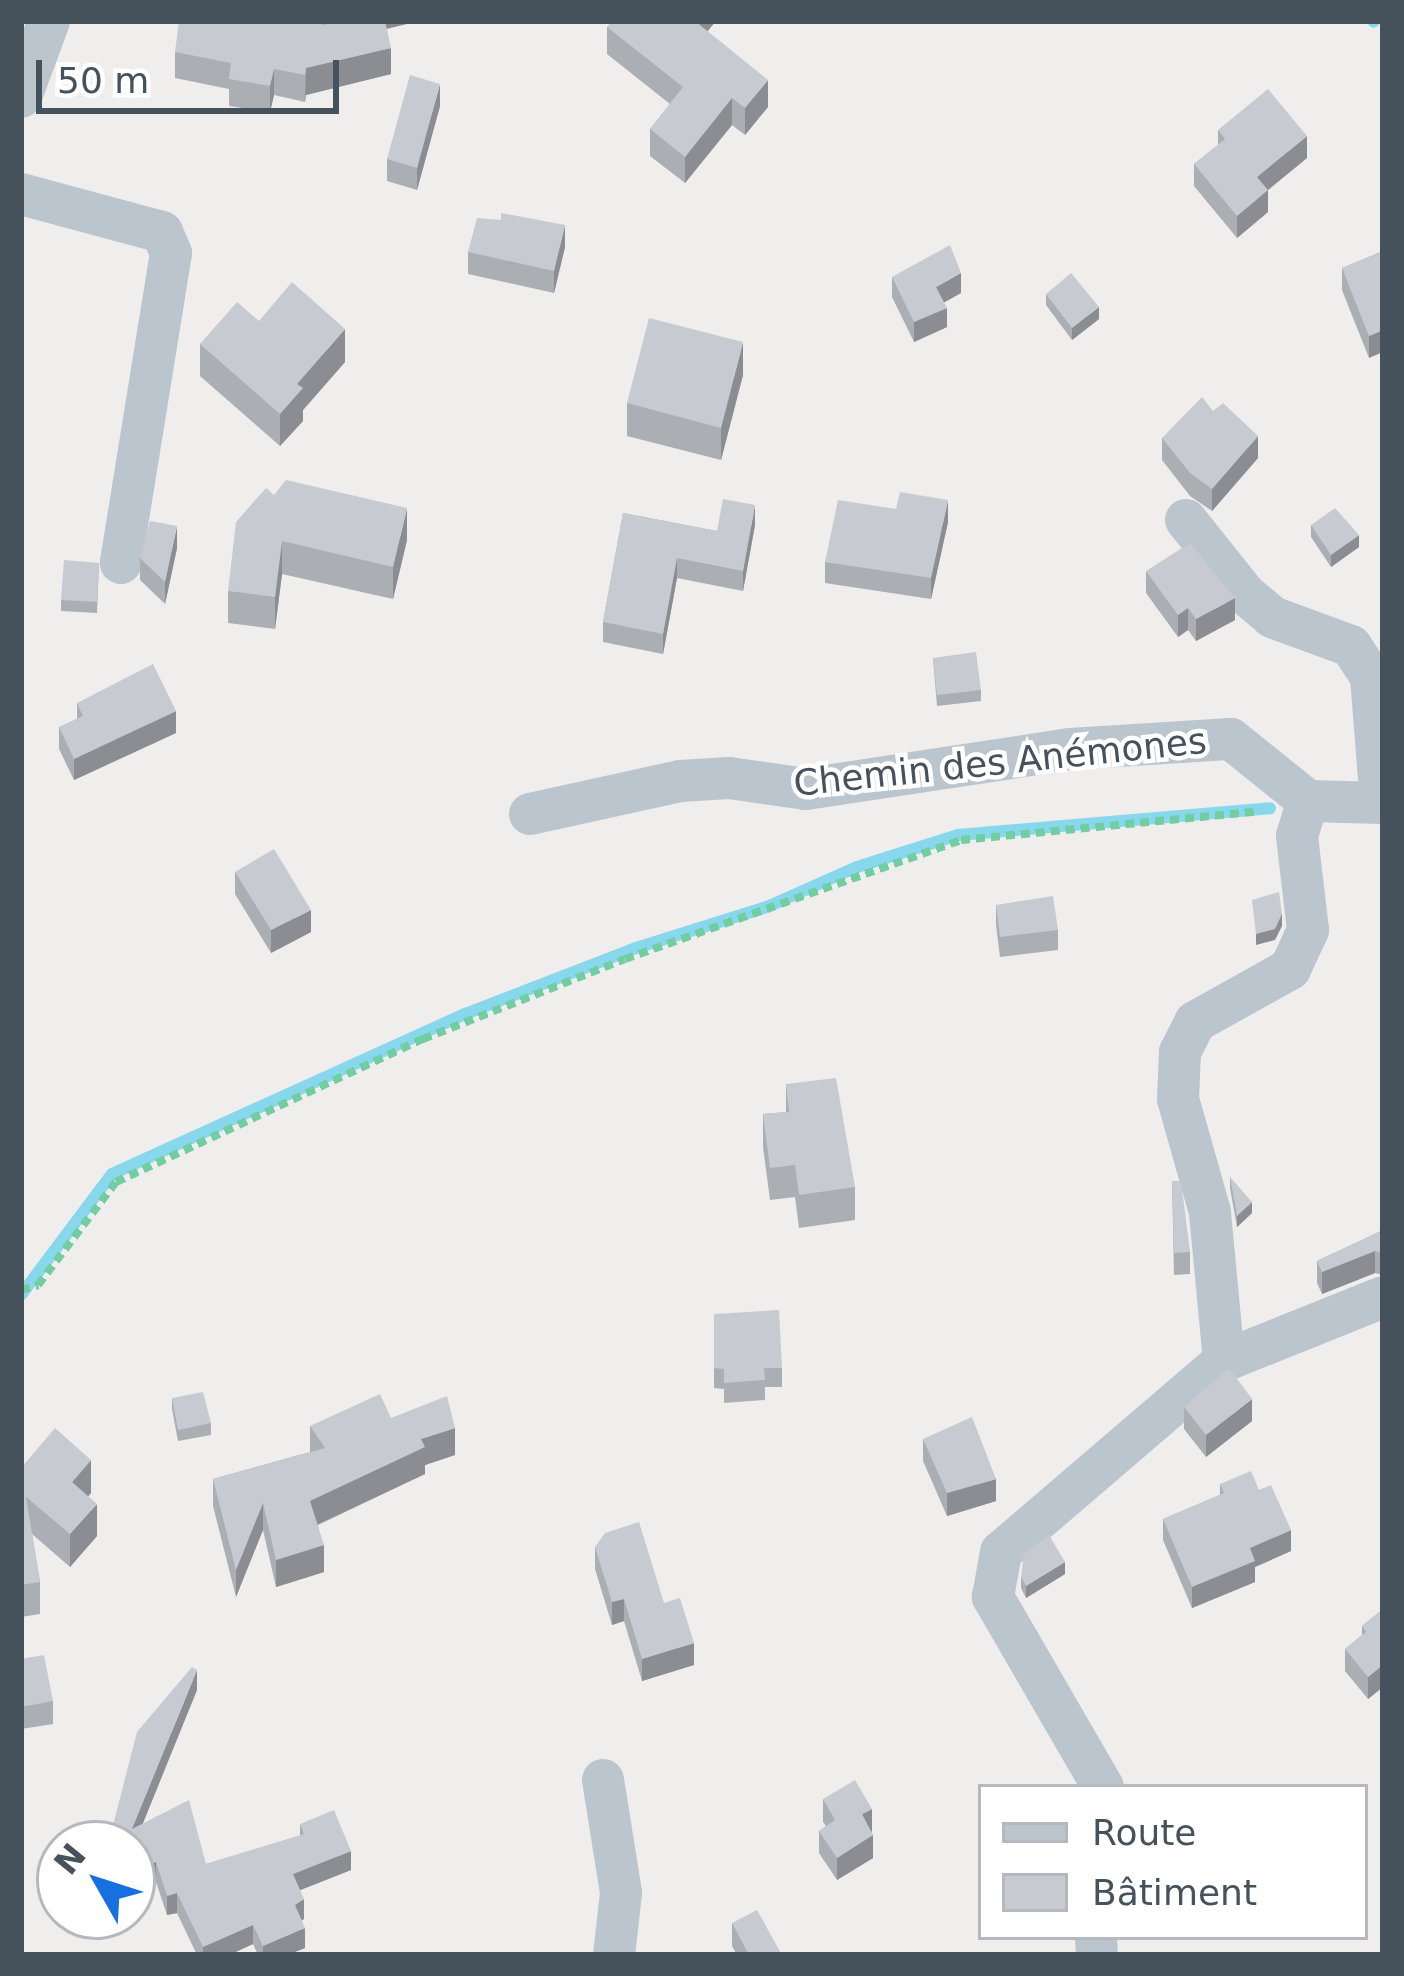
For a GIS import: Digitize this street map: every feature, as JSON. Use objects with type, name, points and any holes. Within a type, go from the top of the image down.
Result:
[{"type":"street","points":[[21,97],[49,21]]},
{"type":"street","points":[[21,194],[163,232],[171,253],[121,563]]},
{"type":"street","points":[[1186,520],[1245,595],[1273,617],[1351,646],[1371,677],[1382,803],[1303,819],[1308,930],[1290,969],[1196,1022],[1180,1052],[1178,1099],[1210,1212],[1224,1361]]},
{"type":"street","name":"Chemin des Anémones","points":[[530,814],[680,781],[729,778],[806,789],[1070,749],[1232,740],[1303,819]]},
{"type":"street","points":[[1100,1784],[993,1597],[1001,1552],[1224,1361],[1383,1297]]},
{"type":"street","points":[[603,1780],[621,1894],[614,1955]]},
{"type":"path","points":[[21,1290],[38,1285],[116,1182],[423,1039],[625,959],[961,840],[1246,814],[1303,819]]},
{"type":"building","points":[[179,21],[326,25],[325,21],[385,21],[391,48],[306,68],[305,75],[274,69],[270,86],[229,79],[231,63],[175,52]]},
{"type":"building","points":[[612,21],[695,21],[768,80],[745,108],[732,98],[685,157],[650,129],[683,87],[607,27]]},
{"type":"building","points":[[410,75],[440,84],[417,168],[387,159]]},
{"type":"building","points":[[1268,89],[1307,136],[1257,177],[1268,190],[1237,216],[1194,164],[1225,139],[1218,130]]},
{"type":"building","points":[[501,213],[565,225],[554,271],[468,252],[477,218],[501,220]]},
{"type":"building","points":[[950,245],[961,273],[936,287],[947,308],[914,322],[892,277]]},
{"type":"building","points":[[1383,251],[1383,330],[1369,336],[1342,268]]},
{"type":"building","points":[[1071,273],[1099,307],[1072,328],[1046,294]]},
{"type":"building","points":[[292,282],[345,329],[297,384],[303,388],[280,414],[200,344],[237,302],[259,321]]},
{"type":"building","points":[[649,318],[743,342],[721,428],[627,403]]},
{"type":"building","points":[[1202,397],[1213,411],[1223,403],[1258,436],[1212,489],[1190,473],[1162,438]]},
{"type":"building","points":[[286,480],[407,508],[393,567],[282,541],[275,597],[228,591],[236,522],[266,488],[274,495]]},
{"type":"building","points":[[900,492],[948,500],[931,578],[825,562],[838,500],[896,509]]},
{"type":"building","points":[[723,499],[755,505],[743,571],[677,558],[663,634],[603,622],[623,513],[717,531]]},
{"type":"building","points":[[1335,508],[1359,535],[1331,555],[1311,525]]},
{"type":"building","points":[[150,521],[177,526],[165,582],[140,558]]},
{"type":"building","points":[[1190,543],[1235,598],[1196,619],[1188,608],[1178,615],[1146,571]]},
{"type":"building","points":[[64,560],[99,563],[97,602],[61,600]]},
{"type":"building","points":[[976,652],[981,690],[937,695],[933,658]]},
{"type":"building","points":[[153,664],[176,711],[74,759],[59,727],[83,716],[77,703]]},
{"type":"building","points":[[274,849],[311,910],[271,930],[235,872]]},
{"type":"building","points":[[1279,892],[1282,914],[1275,929],[1256,934],[1252,900]]},
{"type":"building","points":[[1053,896],[1058,930],[1000,937],[996,905]]},
{"type":"building","points":[[836,1078],[855,1187],[799,1195],[795,1165],[770,1168],[763,1114],[789,1112],[786,1084]]},
{"type":"building","points":[[1230,1177],[1252,1202],[1237,1216]]},
{"type":"building","points":[[1172,1181],[1181,1181],[1190,1252],[1174,1253]]},
{"type":"building","points":[[1383,1230],[1383,1253],[1375,1251],[1322,1272],[1317,1261]]},
{"type":"building","points":[[779,1310],[782,1368],[764,1368],[765,1380],[724,1383],[724,1369],[714,1368],[714,1314]]},
{"type":"building","points":[[1229,1368],[1252,1399],[1206,1435],[1184,1407]]},
{"type":"building","points":[[203,1392],[211,1423],[178,1430],[172,1398]]},
{"type":"building","points":[[380,1394],[391,1418],[447,1396],[455,1428],[421,1439],[425,1447],[310,1501],[324,1545],[276,1560],[263,1503],[236,1570],[213,1479],[325,1448],[310,1426]]},
{"type":"building","points":[[972,1417],[996,1479],[947,1493],[923,1439]]},
{"type":"building","points":[[55,1428],[91,1460],[72,1482],[97,1504],[70,1534],[26,1497],[40,1582],[21,1585],[21,1468]]},
{"type":"building","points":[[1251,1471],[1259,1490],[1271,1485],[1291,1530],[1250,1548],[1255,1561],[1192,1587],[1163,1519],[1224,1493],[1220,1484]]},
{"type":"building","points":[[639,1522],[664,1603],[680,1598],[694,1643],[642,1659],[624,1599],[612,1602],[595,1547],[605,1533]]},
{"type":"building","points":[[1049,1535],[1065,1562],[1026,1586],[1021,1577],[1024,1554]]},
{"type":"building","points":[[1383,1609],[1383,1665],[1368,1677],[1345,1649]]},
{"type":"building","points":[[44,1655],[53,1701],[21,1707],[21,1659]]},
{"type":"building","points":[[192,1667],[197,1670],[136,1820],[114,1820],[137,1732]]},
{"type":"building","points":[[855,1780],[872,1809],[862,1814],[873,1835],[837,1858],[819,1831],[835,1820],[823,1799]]},
{"type":"building","points":[[189,1800],[206,1864],[304,1834],[300,1824],[334,1810],[351,1851],[293,1874],[304,1899],[295,1905],[305,1928],[263,1946],[253,1925],[203,1947],[177,1893],[167,1896],[156,1862],[156,1820],[150,1820]]},
{"type":"building","points":[[757,1910],[782,1955],[749,1955],[732,1923]]},
{"type":"waterway","points":[[21,1295],[112,1174],[465,1014],[636,948],[767,907],[857,867],[958,835],[1270,808]]}]
